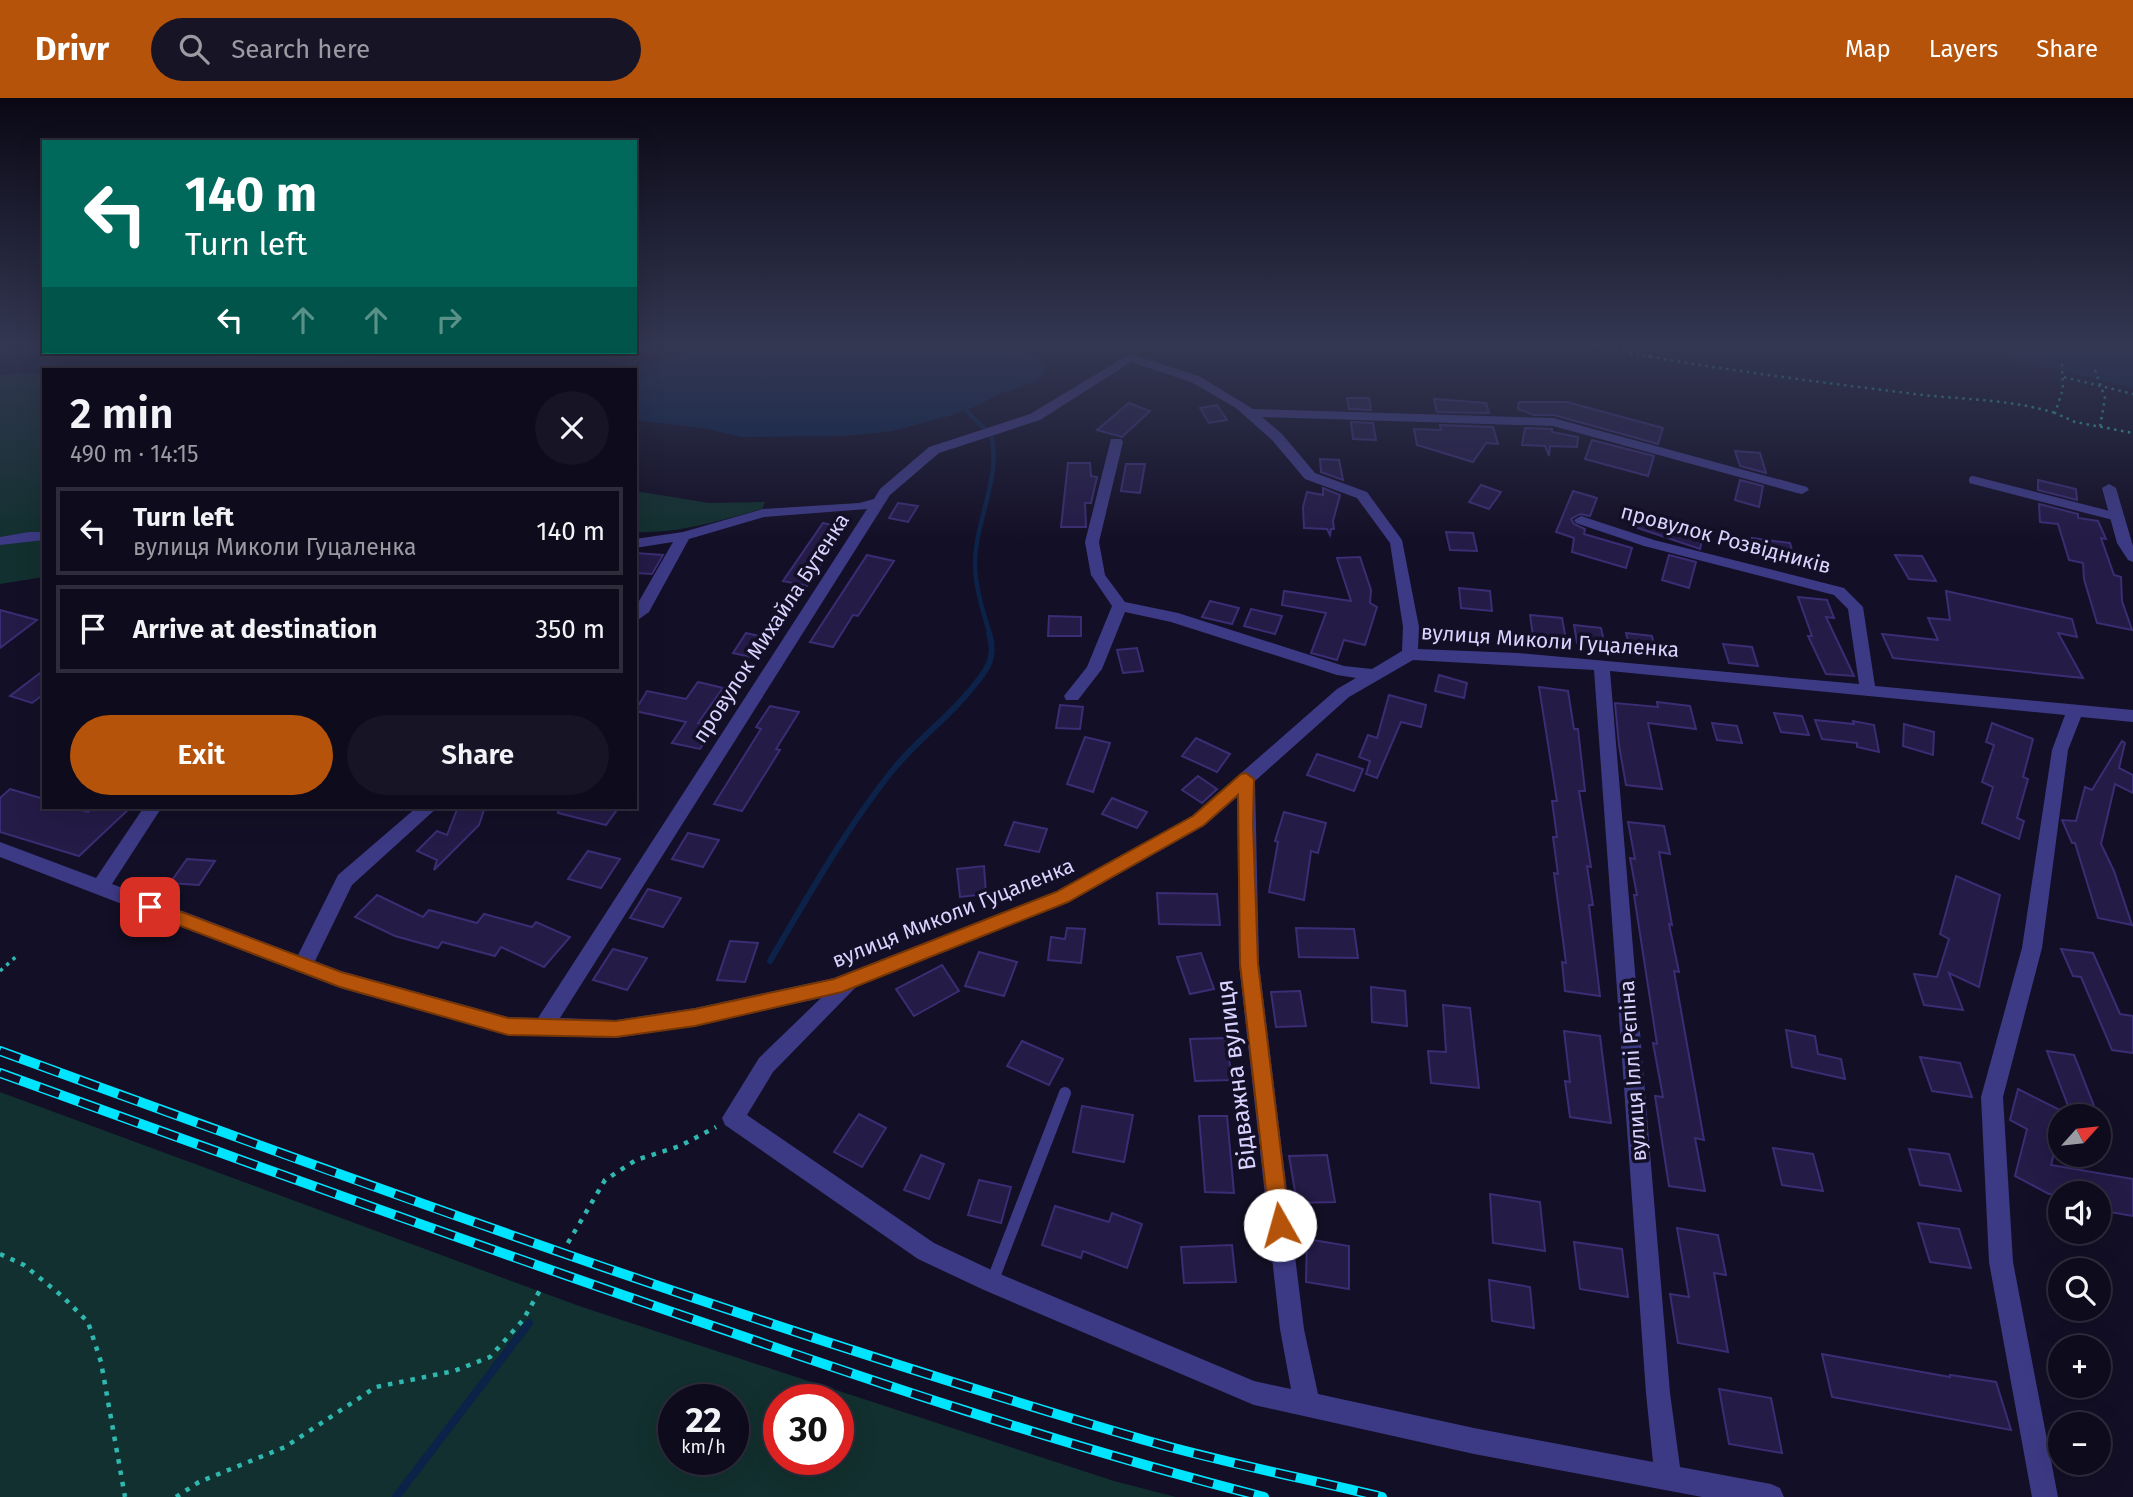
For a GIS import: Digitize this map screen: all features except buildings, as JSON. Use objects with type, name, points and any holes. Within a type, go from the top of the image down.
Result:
[{"type":"street","name":"провулок Михайла Бутенка","points":[[544,1026],[877,502],[934,450],[1035,417],[1044,411]]},
{"type":"street","points":[[1250,413],[1553,422],[1802,490]]},
{"type":"street","points":[[1250,413],[1277,437],[1310,476],[1362,495],[1397,542],[1411,627],[1410,654]]},
{"type":"street","points":[[1116,442],[1091,542],[1098,575],[1120,606],[1173,617],[1343,671],[1374,675]]},
{"type":"street","points":[[2109,488],[2124,542],[2133,557]]},
{"type":"street","points":[[637,544],[684,536],[763,513],[860,507],[877,502]]},
{"type":"street","name":"провулок Розвідників","points":[[1581,520],[1649,543],[1839,591],[1855,607],[1868,690]]},
{"type":"street","points":[[0,541],[42,536]]},
{"type":"street","points":[[637,615],[644,608],[684,536]]},
{"type":"street","points":[[1072,696],[1094,669],[1120,606]]},
{"type":"street","name":"вулиця Миколи Гуцаленка","points":[[0,849],[340,979],[508,1027],[616,1029],[695,1017],[835,986],[1062,897],[1198,821],[1343,693],[1410,654],[1518,658],[1602,665],[2133,716]]},
{"type":"street","name":"вулиця Іллі Рєпіна","points":[[1602,665],[1658,1392],[1668,1477]]},
{"type":"street","points":[[2045,1497],[2001,1262],[1992,1097],[2032,948],[2060,750],[2075,710]]},
{"type":"street","name":"Відважна вулиця","points":[[1246,779],[1249,964],[1292,1329],[1307,1404]]},
{"type":"street","points":[[100,887],[152,809]]},
{"type":"street","points":[[303,965],[345,880],[427,809]]},
{"type":"street","points":[[852,980],[766,1065],[733,1118],[926,1251],[992,1282],[1254,1392],[1474,1441],[1772,1497]]},
{"type":"lane","points":[[1973,480],[2117,517]]},
{"type":"lane","points":[[992,1282],[1065,1093]]},
{"type":"path","points":[[2050,411],[2074,422],[2133,433]]},
{"type":"path","points":[[2100,427],[2104,411]]},
{"type":"path","points":[[0,971],[19,954]]},
{"type":"path","points":[[562,1253],[605,1180],[636,1160],[680,1146],[733,1118]]},
{"type":"path","points":[[0,1254],[24,1265],[62,1296],[88,1322],[101,1362],[125,1497]]},
{"type":"path","points":[[177,1497],[199,1482],[242,1467],[285,1447],[376,1387],[454,1371],[490,1357],[523,1320],[540,1290]]},
{"type":"green space","points":[[0,411],[42,411],[42,577],[0,584]]},
{"type":"green space","points":[[637,491],[709,503],[765,502],[762,509],[699,525],[637,532]]},
{"type":"green space","points":[[0,1092],[582,1307],[817,1384],[763,1384],[763,1475],[854,1475],[854,1396],[1114,1481],[1176,1497],[0,1497]]},
{"type":"water","points":[[637,411],[962,411],[892,431],[845,436],[742,437],[702,428],[637,420]]},
{"type":"waterway","points":[[967,411],[986,430]]},
{"type":"waterway","points":[[990,634],[978,591],[975,564],[993,466],[991,435]]},
{"type":"waterway","points":[[770,961],[828,864],[875,793],[919,741],[958,704],[984,673],[992,651],[989,633]]},
{"type":"waterway","points":[[396,1497],[529,1323]]},
{"type":"railway","points":[[0,1051],[422,1204],[848,1349],[1165,1446],[1382,1497]]},
{"type":"railway","points":[[0,1073],[817,1362],[1039,1434],[1264,1497]]},
{"type":"route","points":[[150,907],[340,979],[508,1027],[616,1029],[695,1017],[835,986],[1062,897],[1198,821],[1246,779],[1249,964],[1280,1225]]}]
